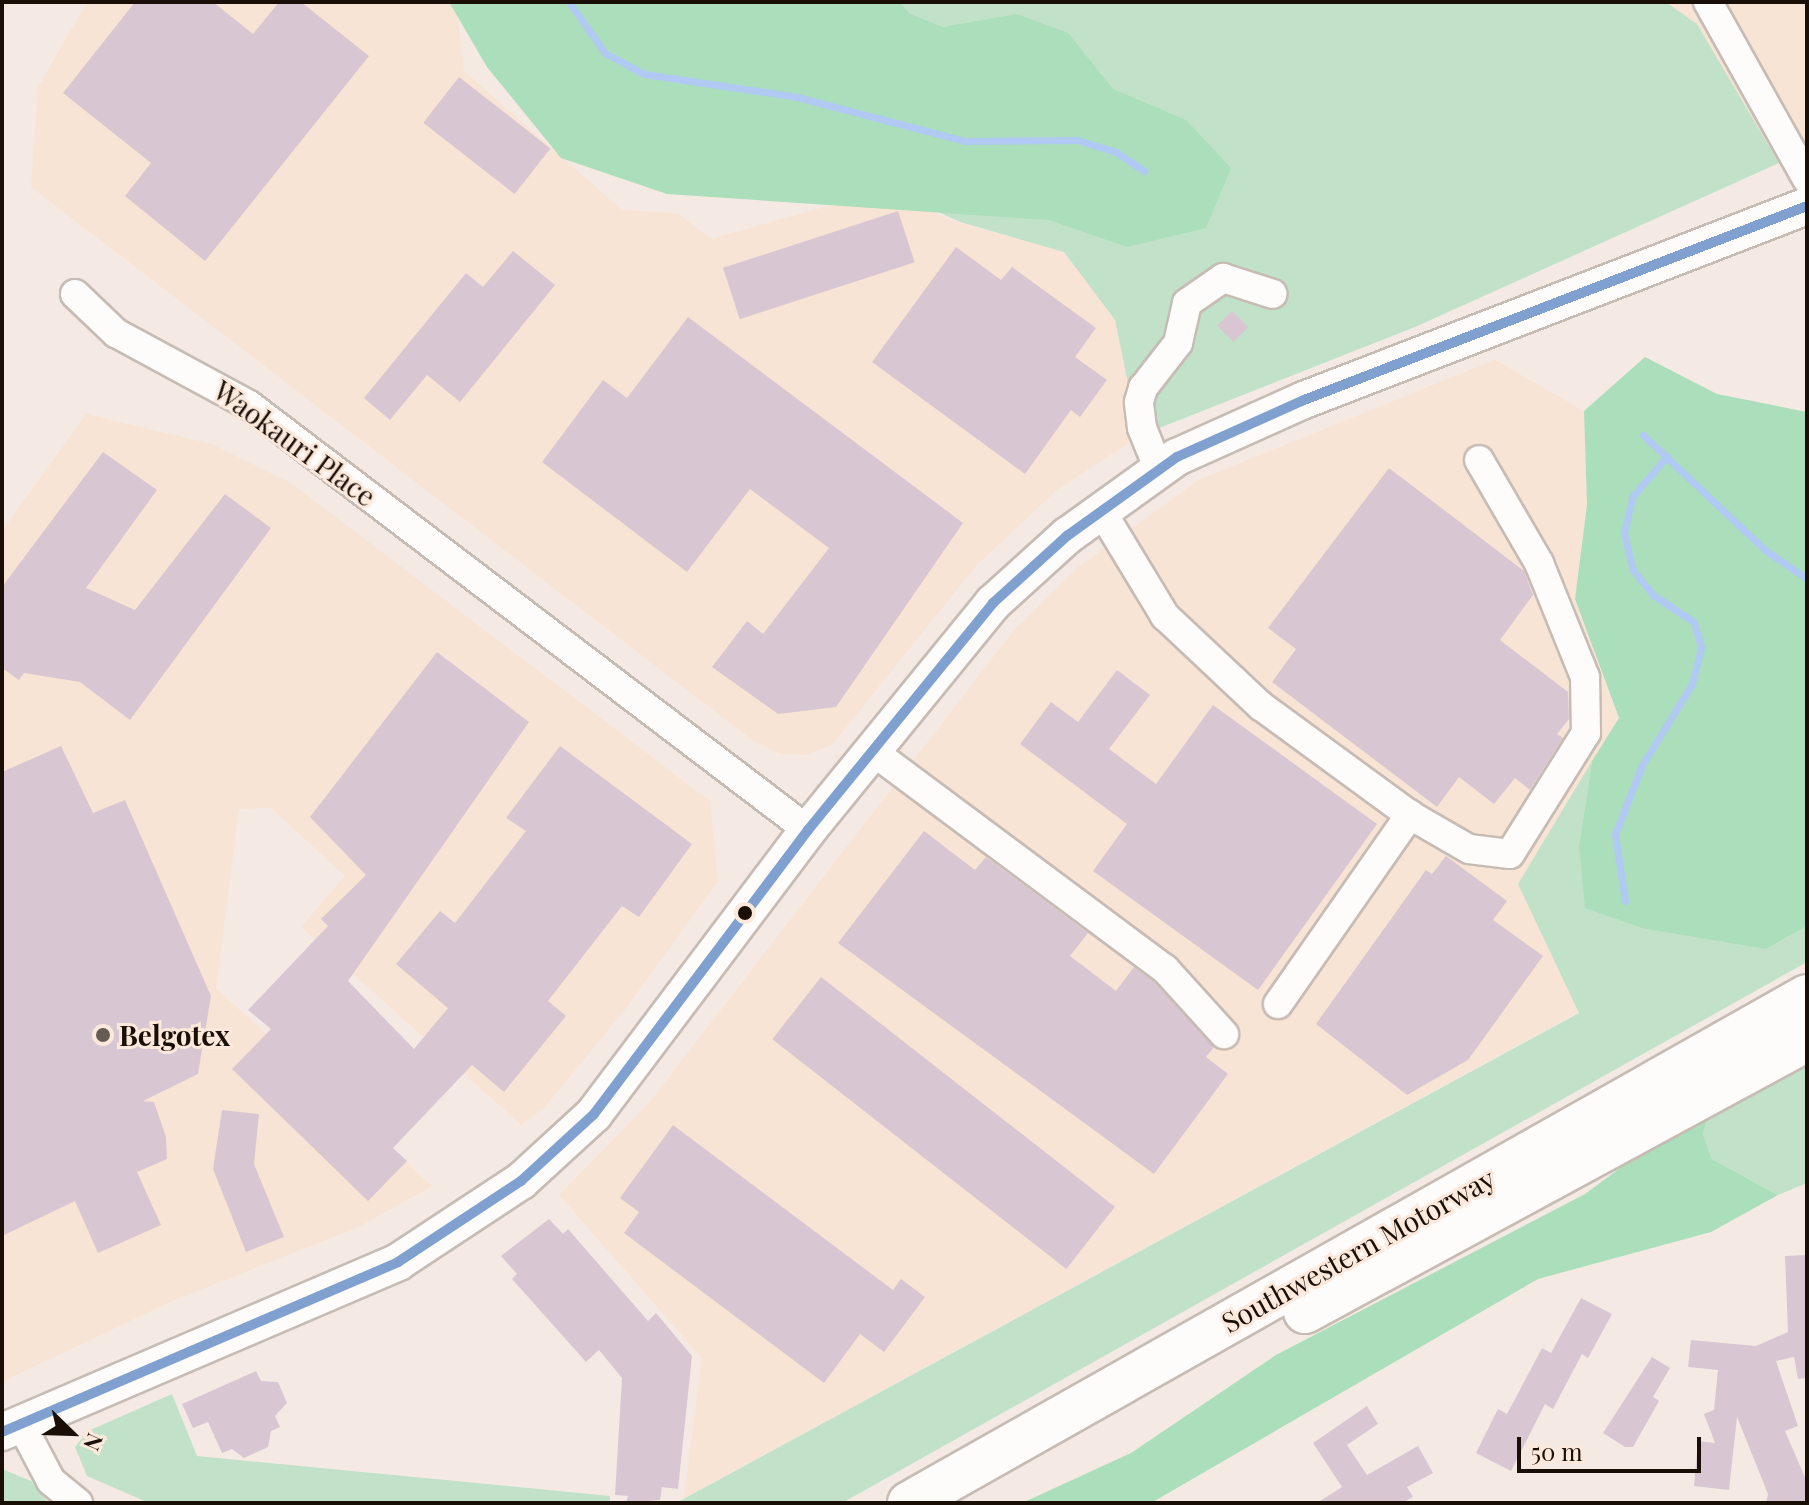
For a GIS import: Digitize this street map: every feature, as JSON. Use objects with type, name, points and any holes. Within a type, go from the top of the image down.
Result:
[{"type":"highway","name":"Southwestern Motorway","points":[[909,1503],[1807,996]]},
{"type":"highway","name":"Southwestern Motorway","points":[[964,1503],[1807,1040]]},
{"type":"main road","points":[[11,1428],[398,1262],[521,1181],[594,1114],[808,830],[993,603],[1102,512],[1159,470],[1304,400],[1807,206]]},
{"type":"street","points":[[1708,2],[1807,179]]},
{"type":"street","points":[[1159,470],[1142,428],[1139,402],[1143,388],[1178,343],[1187,303],[1223,278],[1273,294]]},
{"type":"street","name":"Waokauri Place","points":[[75,294],[116,333],[249,405],[808,830]]},
{"type":"street","points":[[1102,512],[1165,616],[1203,656],[1346,772],[1410,815],[1469,849],[1510,854],[1586,733],[1585,677],[1564,619],[1479,460]]},
{"type":"street","points":[[871,750],[1165,969],[1224,1034]]},
{"type":"street","points":[[1278,1004],[1410,815]]},
{"type":"street","points":[[11,1428],[51,1481],[78,1503]]},
{"type":"shaded area","points":[[87,2],[456,2],[464,71],[622,210],[678,213],[711,239],[888,189],[950,220],[1064,252],[1115,320],[1139,436],[1057,490],[976,566],[832,745],[807,755],[780,754],[752,740],[31,187],[38,87]]},
{"type":"shaded area","points":[[1666,2],[1807,2],[1807,153],[1779,163],[1697,24]]},
{"type":"shaded area","points":[[1495,360],[1584,411],[1587,505],[1575,599],[1619,719],[1518,884],[1579,1012],[684,1498],[702,1358],[559,1195],[648,1104],[1014,630],[1077,568],[1200,479]]},
{"type":"shaded area","points":[[86,414],[212,444],[291,483],[710,801],[718,881],[624,1011],[544,1108],[521,1125],[301,927],[345,876],[271,808],[239,809],[216,988],[432,1186],[359,1227],[172,1301],[2,1382],[2,531]]},
{"type":"green space","points":[[449,2],[899,2],[910,14],[943,27],[1017,14],[1068,33],[1113,89],[1186,120],[1231,168],[1206,228],[1127,247],[1049,220],[667,194],[561,158],[487,67]]},
{"type":"green space","points":[[629,2],[1666,2],[1697,24],[1779,163],[1415,327],[1139,436],[1115,320],[1064,252],[960,222],[888,189]]},
{"type":"green space","points":[[1645,357],[1717,394],[1807,412],[1807,926],[1766,949],[1642,928],[1585,908],[1579,845],[1592,761],[1619,718],[1575,599],[1587,505],[1584,411]]},
{"type":"green space","points":[[1592,761],[1579,845],[1711,935],[1766,949],[1807,926],[1807,962],[842,1503],[676,1503],[1579,1013],[1518,884]]},
{"type":"green space","points":[[1807,1064],[1807,1183],[1778,1195],[1712,1159],[1703,1134],[1708,1115]]},
{"type":"green space","points":[[1708,1115],[1703,1134],[1712,1159],[1778,1195],[1711,1232],[1538,1279],[1151,1503],[1022,1503],[1131,1453],[1276,1355],[1585,1194],[1677,1126]]},
{"type":"green space","points":[[172,1394],[197,1456],[610,1496],[610,1503],[149,1503],[87,1476],[75,1447],[88,1431]]},
{"type":"green space","points":[[2,1469],[31,1481],[48,1503],[2,1503]]},
{"type":"building","points":[[135,2],[213,2],[253,34],[279,2],[301,2],[369,56],[205,261],[125,196],[151,163],[63,93]]},
{"type":"building","points":[[459,77],[550,148],[515,194],[423,123]]},
{"type":"building","points":[[898,211],[915,262],[740,319],[723,268]]},
{"type":"building","points":[[956,247],[1001,280],[1012,267],[1096,328],[1075,357],[1107,380],[1080,417],[1071,410],[1025,474],[872,362]]},
{"type":"building","points":[[513,251],[555,285],[460,402],[427,375],[390,420],[364,398],[466,273],[483,287]]},
{"type":"building","points":[[1232,311],[1248,327],[1233,342],[1217,326]]},
{"type":"building","points":[[688,317],[963,523],[836,707],[778,714],[712,667],[747,621],[763,634],[829,548],[750,489],[687,572],[542,462],[603,380],[627,398]]},
{"type":"building","points":[[103,452],[157,490],[86,588],[135,610],[225,494],[271,528],[130,720],[80,682],[24,673],[19,680],[2,668],[2,587]]},
{"type":"building","points":[[1389,468],[1524,571],[1533,595],[1500,640],[1568,692],[1569,719],[1557,734],[1563,738],[1530,790],[1515,778],[1494,804],[1459,777],[1437,807],[1272,682],[1296,649],[1268,628]]},
{"type":"building","points":[[437,652],[529,722],[348,981],[414,1049],[448,1008],[396,964],[440,911],[455,923],[526,831],[506,818],[560,746],[692,844],[639,917],[622,906],[548,1001],[566,1016],[504,1092],[472,1065],[393,1148],[407,1161],[368,1201],[232,1069],[271,1029],[248,1010],[328,926],[321,919],[366,875],[310,817]]},
{"type":"building","points":[[1117,670],[1150,695],[1109,749],[1156,784],[1213,705],[1377,824],[1258,990],[1093,871],[1127,824],[1020,744],[1051,702],[1078,722]]},
{"type":"building","name":"Belgotex","points":[[61,746],[93,813],[125,800],[211,996],[198,1074],[143,1101],[154,1102],[166,1137],[167,1159],[137,1172],[161,1225],[98,1253],[75,1201],[2,1236],[2,772]]},
{"type":"building","points":[[924,831],[975,870],[986,857],[1088,933],[1070,956],[1116,991],[1134,967],[1154,982],[1214,1047],[1206,1057],[1228,1074],[1154,1174],[838,943]]},
{"type":"building","points":[[1446,856],[1507,901],[1493,920],[1543,956],[1468,1060],[1407,1095],[1316,1024],[1426,870],[1432,874]]},
{"type":"building","points":[[821,977],[1115,1207],[1066,1269],[772,1039]]},
{"type":"building","points":[[222,1110],[259,1114],[254,1164],[284,1237],[246,1252],[213,1169]]},
{"type":"building","points":[[673,1125],[893,1290],[901,1279],[925,1297],[884,1352],[860,1334],[824,1383],[624,1233],[639,1212],[620,1198]]},
{"type":"building","points":[[549,1219],[563,1234],[568,1229],[648,1321],[656,1313],[692,1356],[678,1489],[662,1487],[660,1500],[626,1503],[628,1496],[615,1495],[622,1378],[599,1350],[586,1362],[512,1279],[517,1274],[501,1256]]},
{"type":"building","points":[[1807,1255],[1807,1378],[1798,1379],[1794,1357],[1776,1361],[1798,1426],[1785,1431],[1807,1482],[1807,1503],[1766,1503],[1768,1494],[1737,1417],[1729,1490],[1694,1486],[1698,1441],[1715,1443],[1704,1414],[1714,1410],[1718,1370],[1688,1367],[1691,1340],[1756,1346],[1788,1332],[1785,1256]]},
{"type":"building","points":[[1581,1298],[1612,1314],[1588,1358],[1582,1354],[1553,1409],[1545,1404],[1511,1471],[1476,1453],[1498,1409],[1507,1414],[1542,1348],[1551,1353]]},
{"type":"building","points":[[1652,1357],[1670,1368],[1653,1397],[1659,1401],[1633,1447],[1625,1447],[1603,1433]]},
{"type":"building","points":[[256,1371],[261,1381],[278,1382],[287,1403],[275,1416],[280,1427],[271,1431],[268,1447],[244,1458],[232,1449],[222,1453],[208,1422],[193,1428],[182,1404]]},
{"type":"building","points":[[1367,1406],[1378,1424],[1347,1445],[1367,1475],[1418,1446],[1433,1473],[1407,1487],[1413,1497],[1402,1503],[1317,1503],[1342,1487],[1313,1443]]},
{"type":"waterway","points":[[569,2],[605,53],[644,74],[797,97],[965,141],[1077,140],[1116,152],[1144,171]]},
{"type":"waterway","points":[[1643,435],[1765,550],[1807,579]]},
{"type":"waterway","points":[[1625,901],[1615,834],[1642,765],[1692,684],[1701,647],[1694,622],[1653,595],[1633,570],[1624,533],[1632,497],[1667,456]]},
{"type":"transit line","points":[[2,1432],[398,1262],[521,1181],[594,1114],[808,830],[993,603],[1067,536],[1177,457],[1304,400],[1807,206]]},
{"type":"place","name":"Belgotex","points":[[103,1035]]}]
